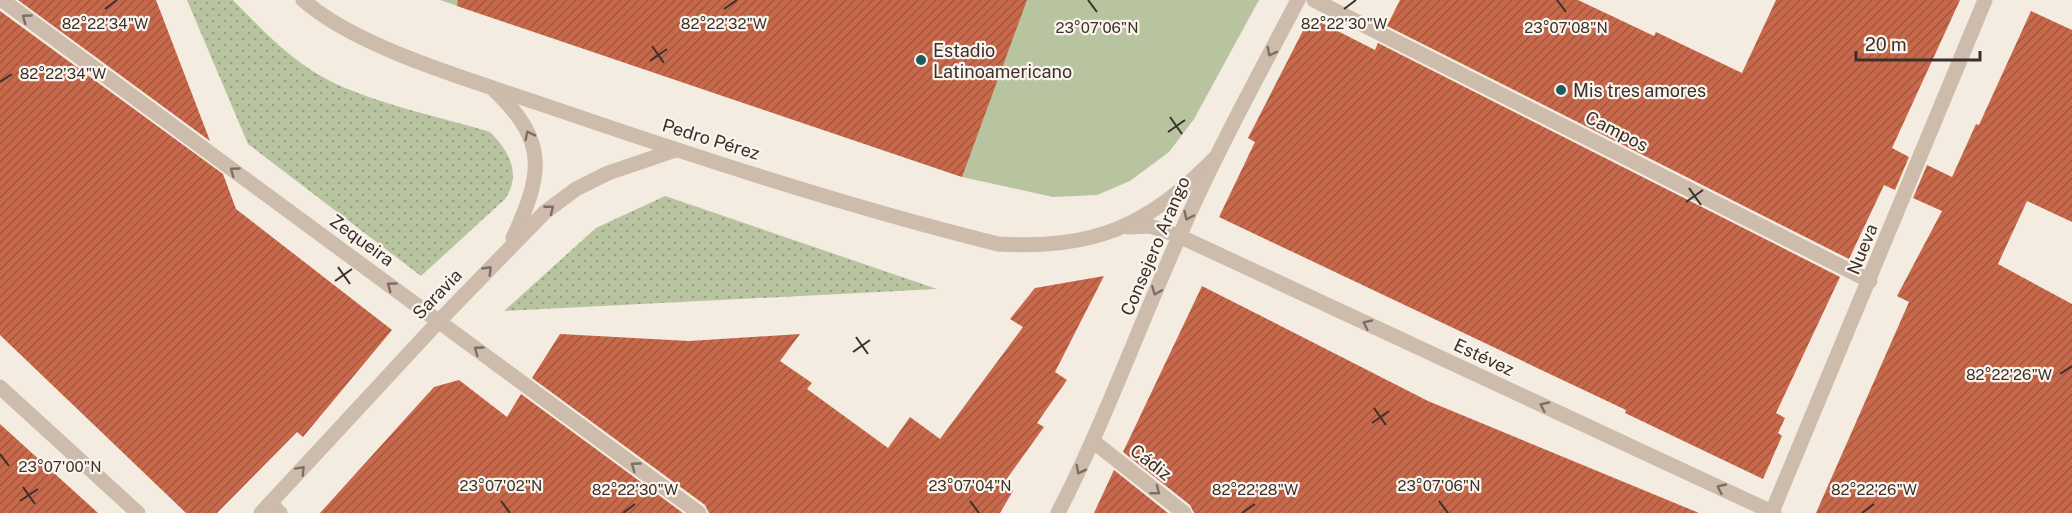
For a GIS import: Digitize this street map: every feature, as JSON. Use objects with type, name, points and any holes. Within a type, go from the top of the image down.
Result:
[{"type":"street","name":"Zequeira","points":[[2,0],[699,513]]},
{"type":"street","name":"Pedro Pérez","points":[[303,0],[342,26],[375,43],[491,87],[676,150],[998,243],[1043,246],[1079,240],[1125,227],[1150,226],[1179,236]]},
{"type":"street","name":"Consejero Arango","points":[[1058,513],[1094,442],[1179,236],[1216,157],[1298,0]]},
{"type":"street","name":"Campos","points":[[1314,0],[1870,281]]},
{"type":"street","name":"Nueva","points":[[1773,512],[1985,0]]},
{"type":"street","points":[[491,87],[516,111],[533,141],[536,163],[534,184],[527,208],[508,250]]},
{"type":"street","name":"Saravia","points":[[270,510],[439,321],[545,212],[576,189],[625,166],[676,150]]},
{"type":"street","name":"Pedro Pérez","points":[[1125,227],[1179,193],[1216,157]]},
{"type":"street","name":"Estévez","points":[[1179,236],[1773,512]]},
{"type":"street","points":[[0,387],[138,513]]},
{"type":"street","name":"Cádiz","points":[[1094,442],[1184,513]]},
{"type":"green space","points":[[187,0],[233,0],[291,56],[332,82],[389,104],[490,132],[503,147],[511,163],[512,181],[505,199],[421,276],[248,144]]},
{"type":"green space","name":"Estadio Latinoamericano","points":[[440,0],[1259,0],[1194,119],[1169,152],[1130,181],[1097,195],[1053,197],[962,177]]},
{"type":"green space","points":[[665,196],[937,289],[504,311],[596,228]]},
{"type":"building","points":[[18,0],[156,0],[210,141]]},
{"type":"building","points":[[458,0],[1027,0],[962,177],[457,6]]},
{"type":"building","points":[[1400,0],[1578,0],[1654,36],[1656,32],[1742,73],[1776,0],[1960,0],[1892,148],[1909,157],[1895,190],[1884,185],[1849,259],[1387,26]]},
{"type":"building","points":[[0,11],[223,174],[236,209],[392,330],[303,437],[297,432],[217,513],[186,513],[0,335]]},
{"type":"building","points":[[2031,11],[2072,30],[2072,222],[2027,201],[1998,264],[2072,304],[2072,513],[1816,513],[1909,302],[1897,296],[1942,211],[1913,198],[1927,165],[1952,177],[1976,124],[1979,125]]},
{"type":"building","points":[[1310,17],[1375,50],[1378,43],[1840,277],[1776,413],[1785,418],[1778,433],[1782,436],[1763,479],[1625,413],[1626,410],[1219,217],[1255,142],[1248,138]]},
{"type":"building","points":[[1104,276],[1055,372],[1067,380],[1037,423],[1044,427],[1003,484],[1013,491],[1000,513],[709,513],[705,505],[532,378],[560,334],[689,341],[800,334],[780,361],[812,383],[807,389],[888,448],[910,417],[940,439],[1023,327],[1010,319],[1035,288]]},
{"type":"building","points":[[1202,286],[1428,401],[1699,513],[1194,513],[1190,505],[1123,452]]},
{"type":"building","points":[[459,380],[507,417],[521,394],[683,513],[320,513],[434,387]]},
{"type":"building","points":[[0,424],[98,513],[0,513]]},
{"type":"building","points":[[1114,470],[1168,513],[1094,513]]},
{"type":"place","name":"Estadio Latinoamericano","points":[[921,60]]},
{"type":"place","name":"Mis tres amores","points":[[1561,90]]}]
